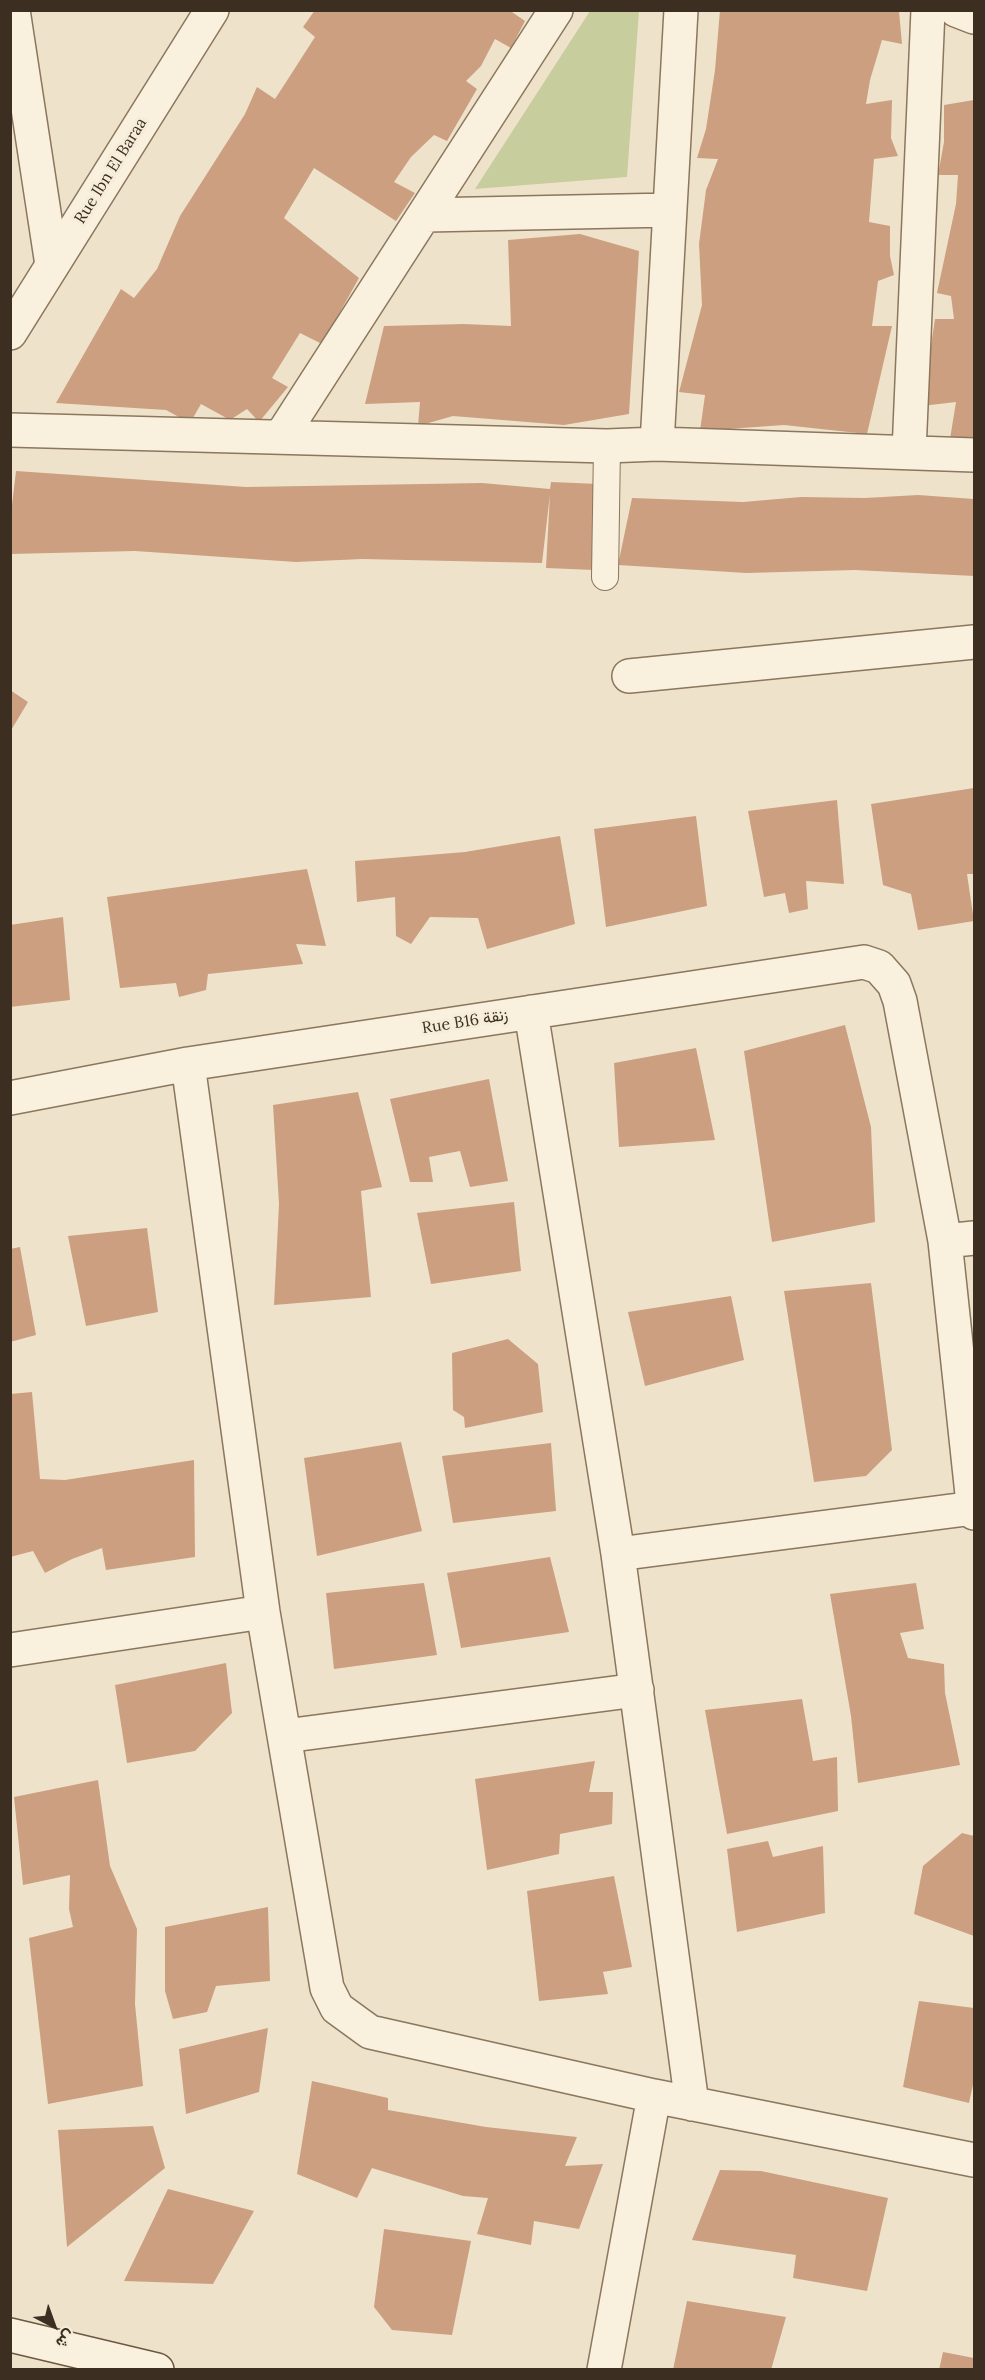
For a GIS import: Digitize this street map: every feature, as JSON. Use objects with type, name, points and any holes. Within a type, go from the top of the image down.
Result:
[{"type":"street","points":[[13,10],[52,265]]},
{"type":"street","name":"Rue Ibn El Baraa","points":[[10,333],[212,10]]},
{"type":"street","points":[[282,435],[426,215],[556,10]]},
{"type":"street","points":[[657,444],[681,10]]},
{"type":"street","points":[[909,452],[928,10]]},
{"type":"street","points":[[956,10],[975,17]]},
{"type":"street","points":[[426,215],[670,210]]},
{"type":"street","points":[[10,430],[282,435],[607,446],[657,444],[975,455]]},
{"type":"street","points":[[605,577],[607,446]]},
{"type":"street","points":[[629,676],[975,642]]},
{"type":"street","name":"Rue B16 زنقة","points":[[10,1098],[188,1064],[864,962],[879,968],[894,984],[900,1001],[960,1239],[974,1510]]},
{"type":"street","points":[[531,1012],[618,1554],[692,2104]]},
{"type":"street","points":[[188,1064],[263,1612],[327,1988],[337,2008],[370,2032],[654,2096],[975,2160]]},
{"type":"street","points":[[618,1554],[974,1510]]},
{"type":"street","points":[[10,1650],[263,1612]]},
{"type":"street","points":[[285,1736],[637,1690]]},
{"type":"street","points":[[604,2370],[654,2096]]},
{"type":"street","points":[[10,2335],[157,2370]]},
{"type":"green space","points":[[590,11],[639,11],[627,177],[475,189]]},
{"type":"building","points":[[315,10],[509,10],[525,21],[511,48],[495,39],[481,66],[466,81],[477,89],[447,141],[434,135],[411,157],[394,182],[415,193],[396,221],[314,168],[284,218],[359,278],[322,344],[300,333],[272,378],[288,387],[259,422],[247,409],[230,420],[201,404],[190,423],[166,410],[56,403],[121,289],[134,298],[157,269],[180,216],[245,114],[257,87],[275,99],[315,37],[303,27]]},
{"type":"building","points":[[720,10],[899,11],[902,44],[882,40],[870,80],[866,104],[892,100],[891,138],[898,156],[874,159],[869,222],[890,226],[890,256],[894,275],[878,281],[872,326],[892,326],[867,434],[784,425],[700,431],[705,395],[679,392],[702,305],[699,244],[706,190],[718,159],[697,158],[706,129],[715,70]]},
{"type":"building","points":[[974,100],[974,439],[950,439],[956,402],[922,406],[935,319],[954,319],[951,296],[937,293],[956,204],[958,175],[938,175],[944,142],[944,105]]},
{"type":"building","points":[[580,234],[639,251],[629,414],[564,425],[453,416],[418,426],[420,402],[365,404],[384,326],[464,324],[511,326],[508,240]]},
{"type":"building","points":[[16,471],[246,487],[482,483],[550,489],[551,482],[599,484],[594,570],[546,568],[550,494],[542,563],[362,559],[296,562],[135,551],[10,554],[10,522]]},
{"type":"building","points":[[918,495],[974,499],[974,576],[855,570],[746,573],[618,565],[632,498],[743,502],[801,497],[865,498]]},
{"type":"building","points":[[10,690],[28,702],[10,732]]},
{"type":"building","points":[[974,788],[974,874],[967,874],[974,921],[918,930],[911,894],[883,885],[871,804]]},
{"type":"building","points":[[837,800],[844,884],[806,881],[808,909],[789,913],[785,893],[764,897],[748,811]]},
{"type":"building","points":[[696,816],[707,906],[606,927],[594,829]]},
{"type":"building","points":[[560,836],[575,924],[487,949],[478,918],[430,917],[411,944],[396,936],[395,897],[357,902],[355,861],[465,852]]},
{"type":"building","points":[[307,869],[326,946],[296,944],[303,964],[208,974],[206,990],[179,997],[176,983],[120,988],[107,897]]},
{"type":"building","points":[[63,917],[70,1000],[10,1007],[10,925]]},
{"type":"building","points":[[845,1025],[871,1127],[875,1222],[772,1242],[744,1051]]},
{"type":"building","points":[[696,1048],[715,1140],[619,1147],[614,1063]]},
{"type":"building","points":[[489,1079],[508,1181],[470,1187],[460,1151],[429,1157],[433,1182],[410,1182],[390,1099]]},
{"type":"building","points":[[358,1092],[382,1187],[361,1191],[371,1297],[274,1305],[279,1204],[273,1105]]},
{"type":"building","points":[[514,1202],[521,1271],[431,1284],[417,1213]]},
{"type":"building","points":[[147,1228],[158,1312],[86,1326],[68,1236]]},
{"type":"building","points":[[20,1247],[36,1335],[10,1342],[10,1249]]},
{"type":"building","points":[[871,1283],[892,1450],[866,1476],[814,1482],[784,1291]]},
{"type":"building","points":[[731,1296],[744,1360],[645,1386],[628,1312]]},
{"type":"building","points":[[508,1339],[538,1364],[543,1412],[465,1428],[464,1417],[453,1410],[452,1353]]},
{"type":"building","points":[[32,1392],[40,1479],[65,1480],[194,1460],[195,1557],[106,1570],[102,1548],[72,1559],[45,1573],[33,1551],[10,1557],[10,1394]]},
{"type":"building","points":[[401,1442],[422,1531],[317,1556],[304,1458]]},
{"type":"building","points":[[551,1443],[556,1511],[453,1523],[442,1456]]},
{"type":"building","points":[[550,1557],[569,1632],[461,1648],[447,1573]]},
{"type":"building","points":[[424,1583],[437,1655],[334,1669],[326,1593]]},
{"type":"building","points":[[916,1583],[924,1629],[900,1633],[908,1658],[944,1664],[945,1693],[960,1765],[858,1783],[851,1716],[830,1594]]},
{"type":"building","points":[[226,1663],[232,1713],[195,1751],[127,1763],[115,1685]]},
{"type":"building","points":[[802,1699],[813,1761],[837,1757],[838,1811],[727,1834],[705,1710]]},
{"type":"building","points":[[595,1761],[589,1792],[613,1792],[612,1824],[560,1834],[559,1854],[487,1870],[475,1779]]},
{"type":"building","points":[[98,1780],[110,1866],[137,1929],[135,2004],[143,2086],[48,2104],[29,1938],[73,1927],[69,1909],[70,1875],[23,1885],[14,1797]]},
{"type":"building","points":[[962,1833],[974,1836],[974,1936],[914,1914],[923,1866]]},
{"type":"building","points":[[768,1841],[773,1857],[823,1846],[825,1913],[737,1932],[727,1849]]},
{"type":"building","points":[[614,1876],[632,1967],[603,1972],[608,1994],[539,2001],[527,1891]]},
{"type":"building","points":[[268,1907],[270,1981],[216,1986],[207,2012],[173,2019],[165,1991],[165,1927]]},
{"type":"building","points":[[919,2001],[974,2008],[974,2080],[969,2103],[903,2087]]},
{"type":"building","points":[[268,2028],[259,2092],[186,2114],[179,2049]]},
{"type":"building","points":[[312,2081],[388,2098],[388,2110],[486,2127],[577,2137],[565,2166],[603,2164],[579,2229],[534,2221],[531,2245],[477,2234],[488,2198],[463,2196],[372,2168],[357,2198],[297,2174]]},
{"type":"building","points":[[153,2126],[165,2168],[67,2247],[58,2130]]},
{"type":"building","points":[[720,2170],[761,2171],[888,2198],[867,2291],[793,2278],[796,2255],[692,2240]]},
{"type":"building","points":[[168,2189],[254,2211],[213,2284],[124,2281]]},
{"type":"building","points":[[384,2229],[471,2241],[452,2335],[392,2330],[374,2307]]},
{"type":"building","points":[[687,2301],[786,2317],[771,2370],[673,2370]]},
{"type":"building","points":[[943,2352],[974,2358],[974,2370],[939,2370]]}]
